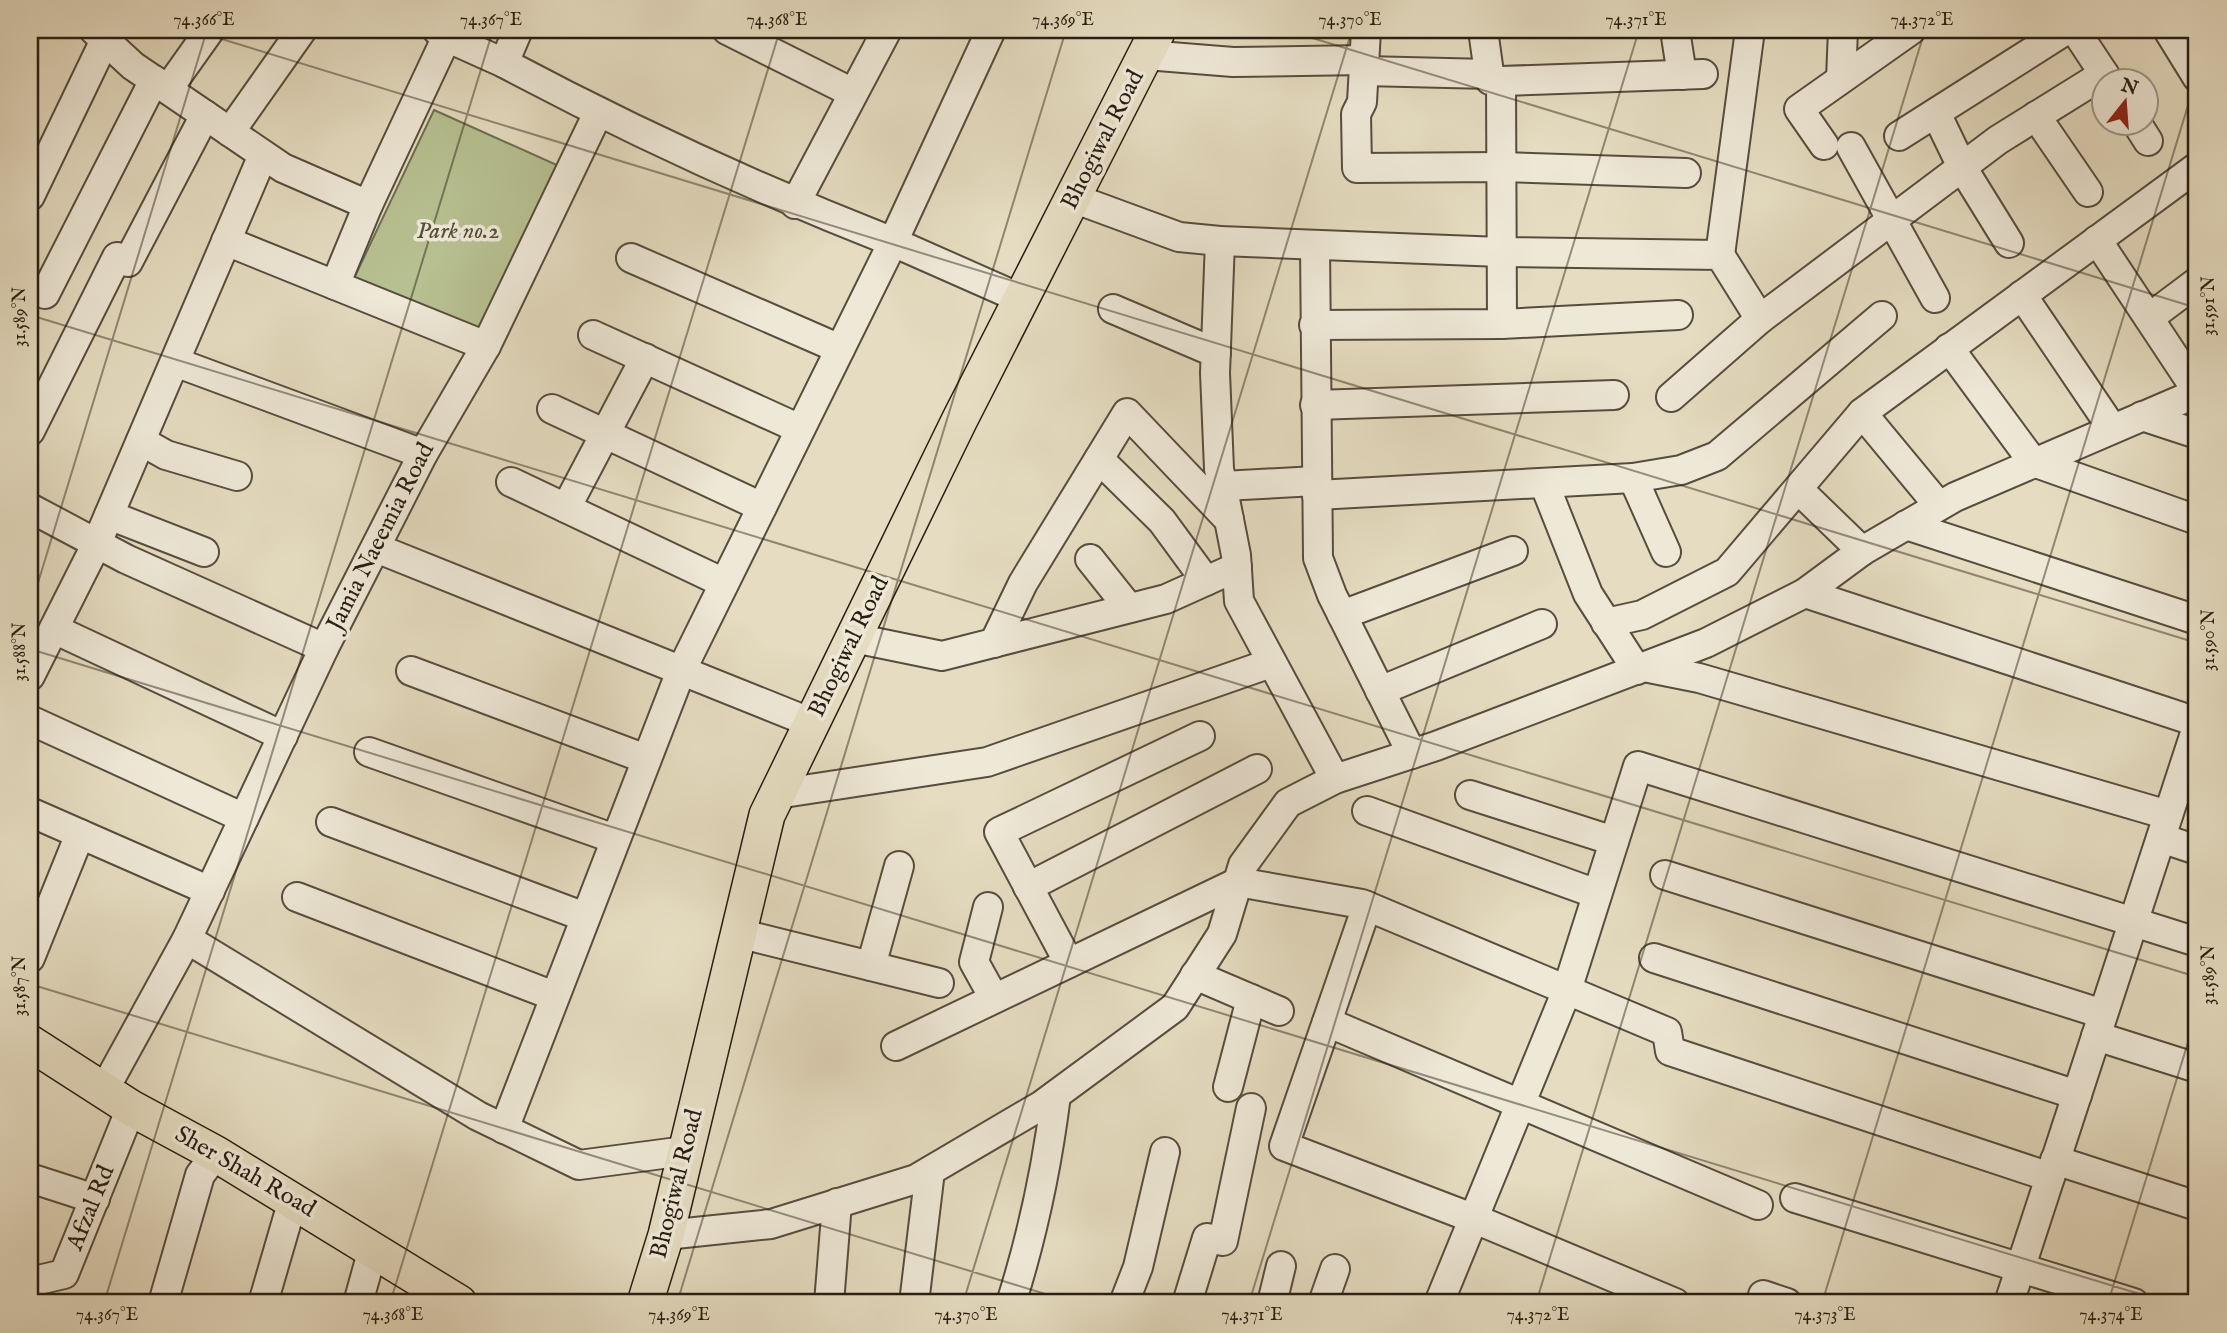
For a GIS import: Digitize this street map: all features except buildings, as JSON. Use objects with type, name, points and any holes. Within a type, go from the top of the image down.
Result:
[{"type":"main road","name":"Bhogiwal Road","points":[[645,1303],[666,1235],[767,815],[1152,42]]},
{"type":"main road","name":"Sher Shah Road","points":[[30,1042],[118,1099],[293,1200],[459,1303]]},
{"type":"street","points":[[45,294],[161,85],[210,30]]},
{"type":"street","points":[[230,132],[302,30]]},
{"type":"street","points":[[504,63],[518,30]]},
{"type":"street","points":[[727,30],[853,93]]},
{"type":"street","points":[[795,204],[887,30]]},
{"type":"street","points":[[504,1129],[681,670],[893,242],[991,30]]},
{"type":"street","points":[[1366,30],[1362,102],[1356,114],[1357,168],[1501,167],[1686,173]]},
{"type":"street","points":[[1483,30],[1495,78],[1501,167],[1502,324]]},
{"type":"street","points":[[1152,42],[1233,62],[1364,65],[1495,78],[1692,74],[1675,30]]},
{"type":"street","points":[[1750,30],[1720,255],[1760,319]]},
{"type":"street","points":[[1841,79],[1843,30]]},
{"type":"street","points":[[1911,30],[1799,109],[1837,146],[1891,220],[1936,298]]},
{"type":"street","points":[[1899,136],[2066,30]]},
{"type":"street","points":[[2075,30],[2099,66]]},
{"type":"street","points":[[2168,30],[2195,70]]},
{"type":"street","points":[[335,285],[445,32],[598,113],[795,204],[893,242],[1022,299]]},
{"type":"street","points":[[30,195],[109,36],[161,85],[263,155],[283,168],[368,205]]},
{"type":"street","points":[[1671,397],[1760,319],[1962,167],[2036,116],[2090,86]]},
{"type":"street","name":"Jamia Naeemia Road","points":[[118,1099],[187,939],[324,648],[423,454],[485,346],[598,113]]},
{"type":"street","points":[[1936,113],[1962,167],[2009,243]]},
{"type":"street","points":[[31,427],[117,257],[128,262],[205,115]]},
{"type":"street","points":[[2036,116],[2088,192]]},
{"type":"street","points":[[30,676],[97,543],[263,155]]},
{"type":"street","points":[[1606,623],[1642,615],[1727,572],[1862,413],[2197,166]]},
{"type":"street","points":[[1073,198],[1179,237],[1220,241],[1315,247],[1720,255]]},
{"type":"street","points":[[666,1235],[771,1224],[916,1178],[1056,1095],[1175,1007],[1222,934],[1243,865],[1288,803],[1335,779],[1412,754],[1706,643],[1805,593],[1862,551],[1939,506],[2033,462],[2197,392],[2097,240]]},
{"type":"street","points":[[226,241],[485,346]]},
{"type":"street","points":[[1220,241],[1216,353],[1223,486],[1237,567],[1239,601],[1335,779]]},
{"type":"street","points":[[1315,247],[1318,558],[1342,615],[1412,754]]},
{"type":"street","points":[[631,258],[840,349]]},
{"type":"street","points":[[2149,318],[2197,282]]},
{"type":"street","points":[[2022,295],[2112,428]]},
{"type":"street","points":[[1112,309],[1216,353]]},
{"type":"street","points":[[1314,325],[1502,324],[1678,316]]},
{"type":"street","points":[[1223,486],[1317,488],[1544,483],[1633,478],[1681,470],[1717,456],[1882,316]]},
{"type":"street","points":[[593,335],[800,429]]},
{"type":"street","points":[[1949,348],[2033,462],[2197,520]]},
{"type":"street","points":[[566,508],[645,358]]},
{"type":"street","points":[[175,362],[423,454]]},
{"type":"street","points":[[1315,405],[1614,395]]},
{"type":"street","points":[[552,409],[762,507]]},
{"type":"street","points":[[994,643],[1023,583],[1127,413],[1229,520]]},
{"type":"street","points":[[1862,413],[1939,506]]},
{"type":"street","points":[[2141,416],[2197,435]]},
{"type":"street","points":[[141,441],[166,456],[237,476]]},
{"type":"street","points":[[1099,459],[1162,521],[1206,581]]},
{"type":"street","points":[[1633,478],[1666,552]]},
{"type":"street","points":[[510,482],[724,583]]},
{"type":"street","points":[[1544,483],[1588,594],[1606,623],[1641,668],[1699,678],[2165,827],[2197,850]]},
{"type":"street","points":[[1799,490],[1862,551]]},
{"type":"street","points":[[30,508],[97,543],[324,648]]},
{"type":"street","points":[[109,514],[205,552]]},
{"type":"street","points":[[1906,526],[2197,620]]},
{"type":"street","points":[[376,548],[812,723]]},
{"type":"street","points":[[1342,615],[1513,551]]},
{"type":"street","points":[[1090,559],[1129,608]]},
{"type":"street","points":[[853,638],[942,656],[1166,599],[1237,567]]},
{"type":"street","points":[[1805,593],[2197,724],[2009,1303]]},
{"type":"street","points":[[1380,691],[1542,624]]},
{"type":"street","points":[[54,629],[283,736]]},
{"type":"street","points":[[777,794],[987,762],[1271,663]]},
{"type":"street","points":[[411,671],[646,759]]},
{"type":"street","points":[[30,720],[244,818]]},
{"type":"street","points":[[1069,963],[999,832],[1200,736]]},
{"type":"street","points":[[369,751],[615,839]]},
{"type":"street","points":[[1449,1300],[1475,1219],[1567,990],[1638,766],[1644,765],[2197,942]]},
{"type":"street","points":[[1028,887],[1257,769]]},
{"type":"street","points":[[1470,795],[1614,841]]},
{"type":"street","points":[[1367,811],[1597,894]]},
{"type":"street","points":[[30,812],[210,891]]},
{"type":"street","points":[[331,822],[585,917]]},
{"type":"street","points":[[30,958],[80,834]]},
{"type":"street","points":[[872,966],[900,866]]},
{"type":"street","points":[[1665,875],[2100,1025],[2197,1068]]},
{"type":"street","points":[[896,1045],[1238,882],[1367,906],[1667,1032],[1670,1051],[2053,1168],[2197,1206]]},
{"type":"street","points":[[297,897],[554,996]]},
{"type":"street","points":[[1367,906],[1284,1146],[1475,1219],[1675,1303]]},
{"type":"street","points":[[988,907],[974,962],[994,998]]},
{"type":"street","points":[[738,933],[939,983]]},
{"type":"street","points":[[187,939],[478,1116],[579,1165],[685,1151]]},
{"type":"street","points":[[1654,958],[2077,1095]]},
{"type":"street","points":[[1195,975],[1279,1011]]},
{"type":"street","points":[[1228,1087],[1251,999]]},
{"type":"street","points":[[1327,1022],[1759,1205]]},
{"type":"street","points":[[1011,1303],[1033,1233],[1048,1165],[1056,1095]]},
{"type":"street","name":"Afzal Rd","points":[[30,1282],[64,1274],[95,1199],[118,1099]]},
{"type":"street","points":[[1187,1303],[1207,1237],[1223,1241],[1251,1108]]},
{"type":"street","points":[[1124,1303],[1138,1267],[1165,1152]]},
{"type":"street","points":[[163,1303],[200,1175],[216,1154]]},
{"type":"street","points":[[914,1303],[930,1171]]},
{"type":"street","points":[[30,1178],[95,1199]]},
{"type":"street","points":[[1796,1198],[2131,1303]]},
{"type":"street","points":[[263,1303],[293,1200]]},
{"type":"street","points":[[829,1303],[837,1203]]},
{"type":"street","points":[[358,1303],[373,1249]]},
{"type":"street","points":[[1272,1303],[1281,1266]]},
{"type":"street","points":[[1323,1303],[1335,1269]]},
{"type":"green space","name":"Park no.2","points":[[434,110],[568,170],[486,346],[348,291]]}]
